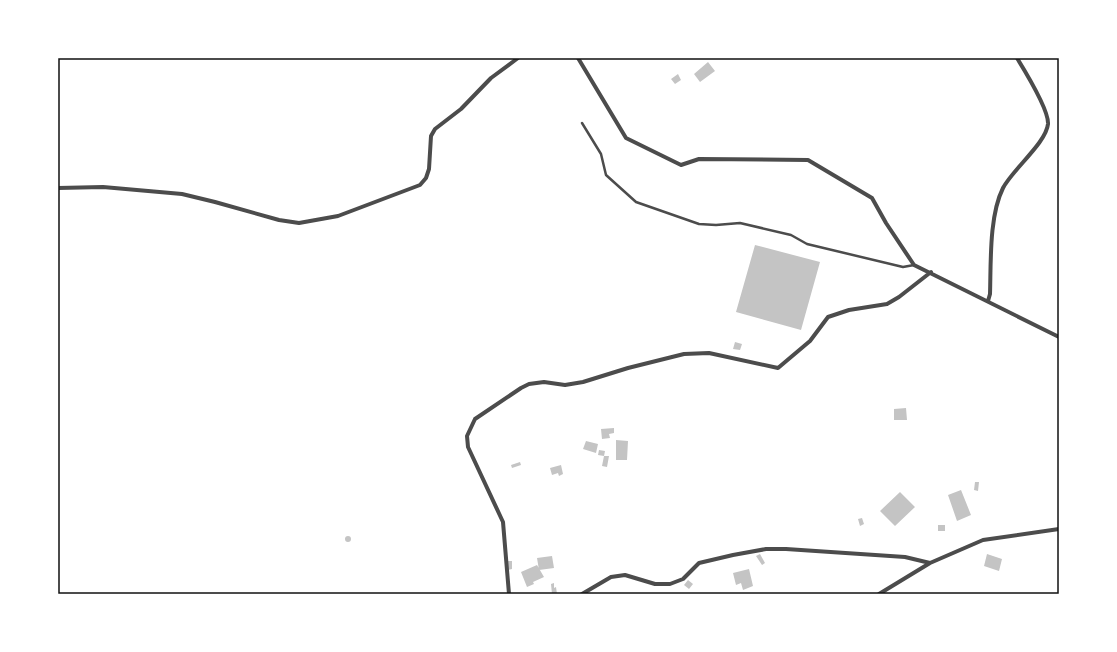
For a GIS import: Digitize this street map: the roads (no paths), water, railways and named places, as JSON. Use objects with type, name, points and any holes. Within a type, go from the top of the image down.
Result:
[{"type":"street","points":[[58,188],[103,187],[182,194],[279,220],[299,223],[338,216],[420,185],[426,178],[429,169],[430,142],[431,136],[435,129],[461,109],[491,78],[518,58]]},
{"type":"street","points":[[578,58],[626,138],[681,165],[699,159],[808,160],[872,198],[886,223],[914,265],[931,272],[1059,337]]},
{"type":"street","points":[[988,301],[990,294],[993,233],[1000,196],[1008,179],[1040,140],[1048,123],[1041,102],[1018,58]]},
{"type":"street","points":[[509,594],[503,522],[468,447],[467,436],[475,419],[529,384],[544,382],[565,385],[583,382],[628,368],[684,354],[709,353],[778,368],[810,341],[828,317],[849,310],[887,304],[899,297],[931,272]]},
{"type":"street","points":[[879,594],[930,562],[983,540],[1059,529]]},
{"type":"street","points":[[582,594],[611,577],[625,575],[655,584],[670,584],[682,578],[699,563],[766,549],[905,557],[930,562]]},
{"type":"lane","points":[[582,124],[601,154],[606,175],[636,202],[699,224],[716,225],[740,223],[791,235],[806,244],[903,267],[914,265]]}]
